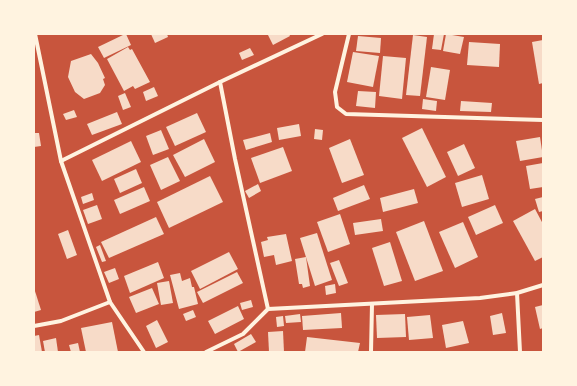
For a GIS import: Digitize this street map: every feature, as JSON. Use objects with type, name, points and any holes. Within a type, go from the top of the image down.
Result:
[{"type":"street","points":[[35,34],[61,161],[110,302],[144,352]]},
{"type":"street","points":[[61,161],[220,82],[322,34]]},
{"type":"street","points":[[349,34],[335,92],[337,107],[346,114],[543,120]]},
{"type":"street","points":[[220,82],[268,310]]},
{"type":"street","points":[[206,352],[243,334],[268,310],[480,298],[517,293],[543,285]]},
{"type":"street","points":[[517,293],[520,352]]},
{"type":"street","points":[[34,326],[61,321],[110,302]]},
{"type":"street","points":[[371,352],[372,304]]},
{"type":"building","points":[[125,34],[131,45],[104,58],[98,47]]},
{"type":"building","points":[[151,34],[167,34],[168,37],[155,43]]},
{"type":"building","points":[[289,34],[290,36],[273,45],[268,35]]},
{"type":"building","points":[[434,34],[444,34],[441,50],[432,49]]},
{"type":"building","points":[[446,34],[464,37],[460,54],[443,51]]},
{"type":"building","points":[[413,35],[427,37],[420,96],[406,95]]},
{"type":"building","points":[[358,36],[381,38],[380,53],[356,51]]},
{"type":"building","points":[[543,40],[543,83],[539,84],[532,42]]},
{"type":"building","points":[[469,42],[500,44],[499,67],[467,65]]},
{"type":"building","points":[[128,47],[130,50],[132,49],[150,82],[135,89],[133,86],[124,91],[107,59]]},
{"type":"building","points":[[250,48],[254,55],[242,60],[239,53]]},
{"type":"building","points":[[353,52],[379,56],[373,87],[347,82]]},
{"type":"building","points":[[91,54],[98,63],[105,78],[103,79],[105,85],[100,93],[84,99],[75,92],[68,77],[71,61]]},
{"type":"building","points":[[383,56],[406,58],[402,99],[379,96]]},
{"type":"building","points":[[431,67],[450,70],[445,100],[426,97]]},
{"type":"building","points":[[154,87],[158,96],[146,101],[143,92]]},
{"type":"building","points":[[358,91],[376,92],[375,108],[356,106]]},
{"type":"building","points":[[125,93],[131,107],[123,110],[118,96]]},
{"type":"building","points":[[423,99],[437,101],[436,111],[422,109]]},
{"type":"building","points":[[461,101],[492,103],[491,112],[460,111]]},
{"type":"building","points":[[74,110],[77,117],[66,120],[63,114]]},
{"type":"building","points":[[117,112],[122,124],[92,135],[87,124]]},
{"type":"building","points":[[197,113],[206,132],[175,146],[166,127]]},
{"type":"building","points":[[299,124],[301,136],[279,140],[277,128]]},
{"type":"building","points":[[422,128],[446,177],[427,187],[402,138]]},
{"type":"building","points":[[315,129],[323,130],[322,140],[314,139]]},
{"type":"building","points":[[161,130],[169,149],[153,155],[146,136]]},
{"type":"building","points":[[34,133],[39,133],[41,146],[34,147]]},
{"type":"building","points":[[270,133],[272,142],[246,150],[243,140]]},
{"type":"building","points":[[540,137],[543,157],[520,161],[516,141]]},
{"type":"building","points":[[204,139],[215,162],[185,177],[173,155]]},
{"type":"building","points":[[350,139],[364,175],[342,183],[329,148]]},
{"type":"building","points":[[131,141],[141,162],[102,181],[92,160]]},
{"type":"building","points":[[464,144],[475,168],[458,176],[447,152]]},
{"type":"building","points":[[283,147],[292,171],[260,183],[251,158]]},
{"type":"building","points":[[168,157],[180,181],[161,190],[150,165]]},
{"type":"building","points":[[543,163],[543,187],[530,189],[526,166]]},
{"type":"building","points":[[136,169],[142,183],[120,193],[114,179]]},
{"type":"building","points":[[482,175],[489,199],[462,207],[455,183]]},
{"type":"building","points":[[210,176],[223,202],[169,228],[157,202]]},
{"type":"building","points":[[258,184],[261,191],[249,198],[245,191]]},
{"type":"building","points":[[364,185],[370,199],[338,211],[333,198]]},
{"type":"building","points":[[144,187],[150,201],[120,214],[114,200]]},
{"type":"building","points":[[414,189],[418,203],[383,212],[380,198]]},
{"type":"building","points":[[92,193],[94,200],[83,204],[81,197]]},
{"type":"building","points":[[543,197],[543,211],[539,212],[535,199]]},
{"type":"building","points":[[97,205],[102,219],[88,224],[83,210]]},
{"type":"building","points":[[495,205],[503,223],[476,235],[468,217]]},
{"type":"building","points":[[535,209],[543,224],[543,257],[535,261],[513,221]]},
{"type":"building","points":[[340,214],[350,244],[328,252],[317,222]]},
{"type":"building","points":[[156,217],[164,234],[109,258],[101,242]]},
{"type":"building","points":[[381,219],[383,231],[355,235],[353,223]]},
{"type":"building","points":[[424,221],[443,271],[415,281],[396,232]]},
{"type":"building","points":[[463,222],[478,257],[455,268],[439,232]]},
{"type":"building","points":[[68,230],[77,255],[67,259],[58,234]]},
{"type":"building","points":[[317,233],[332,280],[315,286],[300,238]]},
{"type":"building","points":[[286,234],[292,261],[276,265],[274,255],[264,257],[261,242],[268,240],[267,237]]},
{"type":"building","points":[[390,242],[402,281],[384,286],[372,248]]},
{"type":"building","points":[[100,245],[106,261],[102,262],[96,247]]},
{"type":"building","points":[[229,252],[238,269],[200,289],[191,271]]},
{"type":"building","points":[[306,257],[310,286],[303,288],[302,284],[299,284],[295,259]]},
{"type":"building","points":[[339,260],[348,283],[339,286],[330,263]]},
{"type":"building","points":[[158,262],[164,278],[130,293],[124,276]]},
{"type":"building","points":[[115,268],[119,279],[109,283],[104,272]]},
{"type":"building","points":[[237,272],[243,283],[203,303],[197,292]]},
{"type":"building","points":[[180,273],[182,281],[190,278],[198,304],[179,309],[170,275]]},
{"type":"building","points":[[169,281],[173,303],[161,305],[157,283]]},
{"type":"building","points":[[335,284],[336,293],[326,295],[325,286]]},
{"type":"building","points":[[34,288],[41,310],[34,312]]},
{"type":"building","points":[[152,288],[159,304],[136,313],[129,297]]},
{"type":"building","points":[[251,300],[253,307],[242,310],[240,303]]},
{"type":"building","points":[[543,305],[543,328],[540,329],[535,307]]},
{"type":"building","points":[[238,306],[244,319],[215,334],[208,321]]},
{"type":"building","points":[[193,310],[196,317],[186,321],[183,314]]},
{"type":"building","points":[[341,313],[342,328],[303,330],[302,316]]},
{"type":"building","points":[[502,313],[506,333],[493,335],[490,316]]},
{"type":"building","points":[[300,314],[301,322],[286,323],[285,316]]},
{"type":"building","points":[[405,314],[406,337],[377,338],[376,315]]},
{"type":"building","points":[[430,315],[433,338],[409,340],[407,317]]},
{"type":"building","points":[[283,316],[284,326],[277,327],[276,317]]},
{"type":"building","points":[[157,320],[168,342],[156,348],[146,326]]},
{"type":"building","points":[[463,321],[469,343],[446,348],[442,325]]},
{"type":"building","points":[[112,322],[118,352],[86,352],[81,328]]},
{"type":"building","points":[[283,331],[284,352],[269,352],[268,332]]},
{"type":"building","points":[[251,334],[256,342],[238,352],[234,344]]},
{"type":"building","points":[[39,335],[42,352],[34,352],[34,336]]},
{"type":"building","points":[[307,337],[360,343],[358,352],[305,352]]},
{"type":"building","points":[[56,338],[58,352],[45,352],[43,341]]},
{"type":"building","points":[[78,343],[80,352],[71,352],[69,345]]}]
